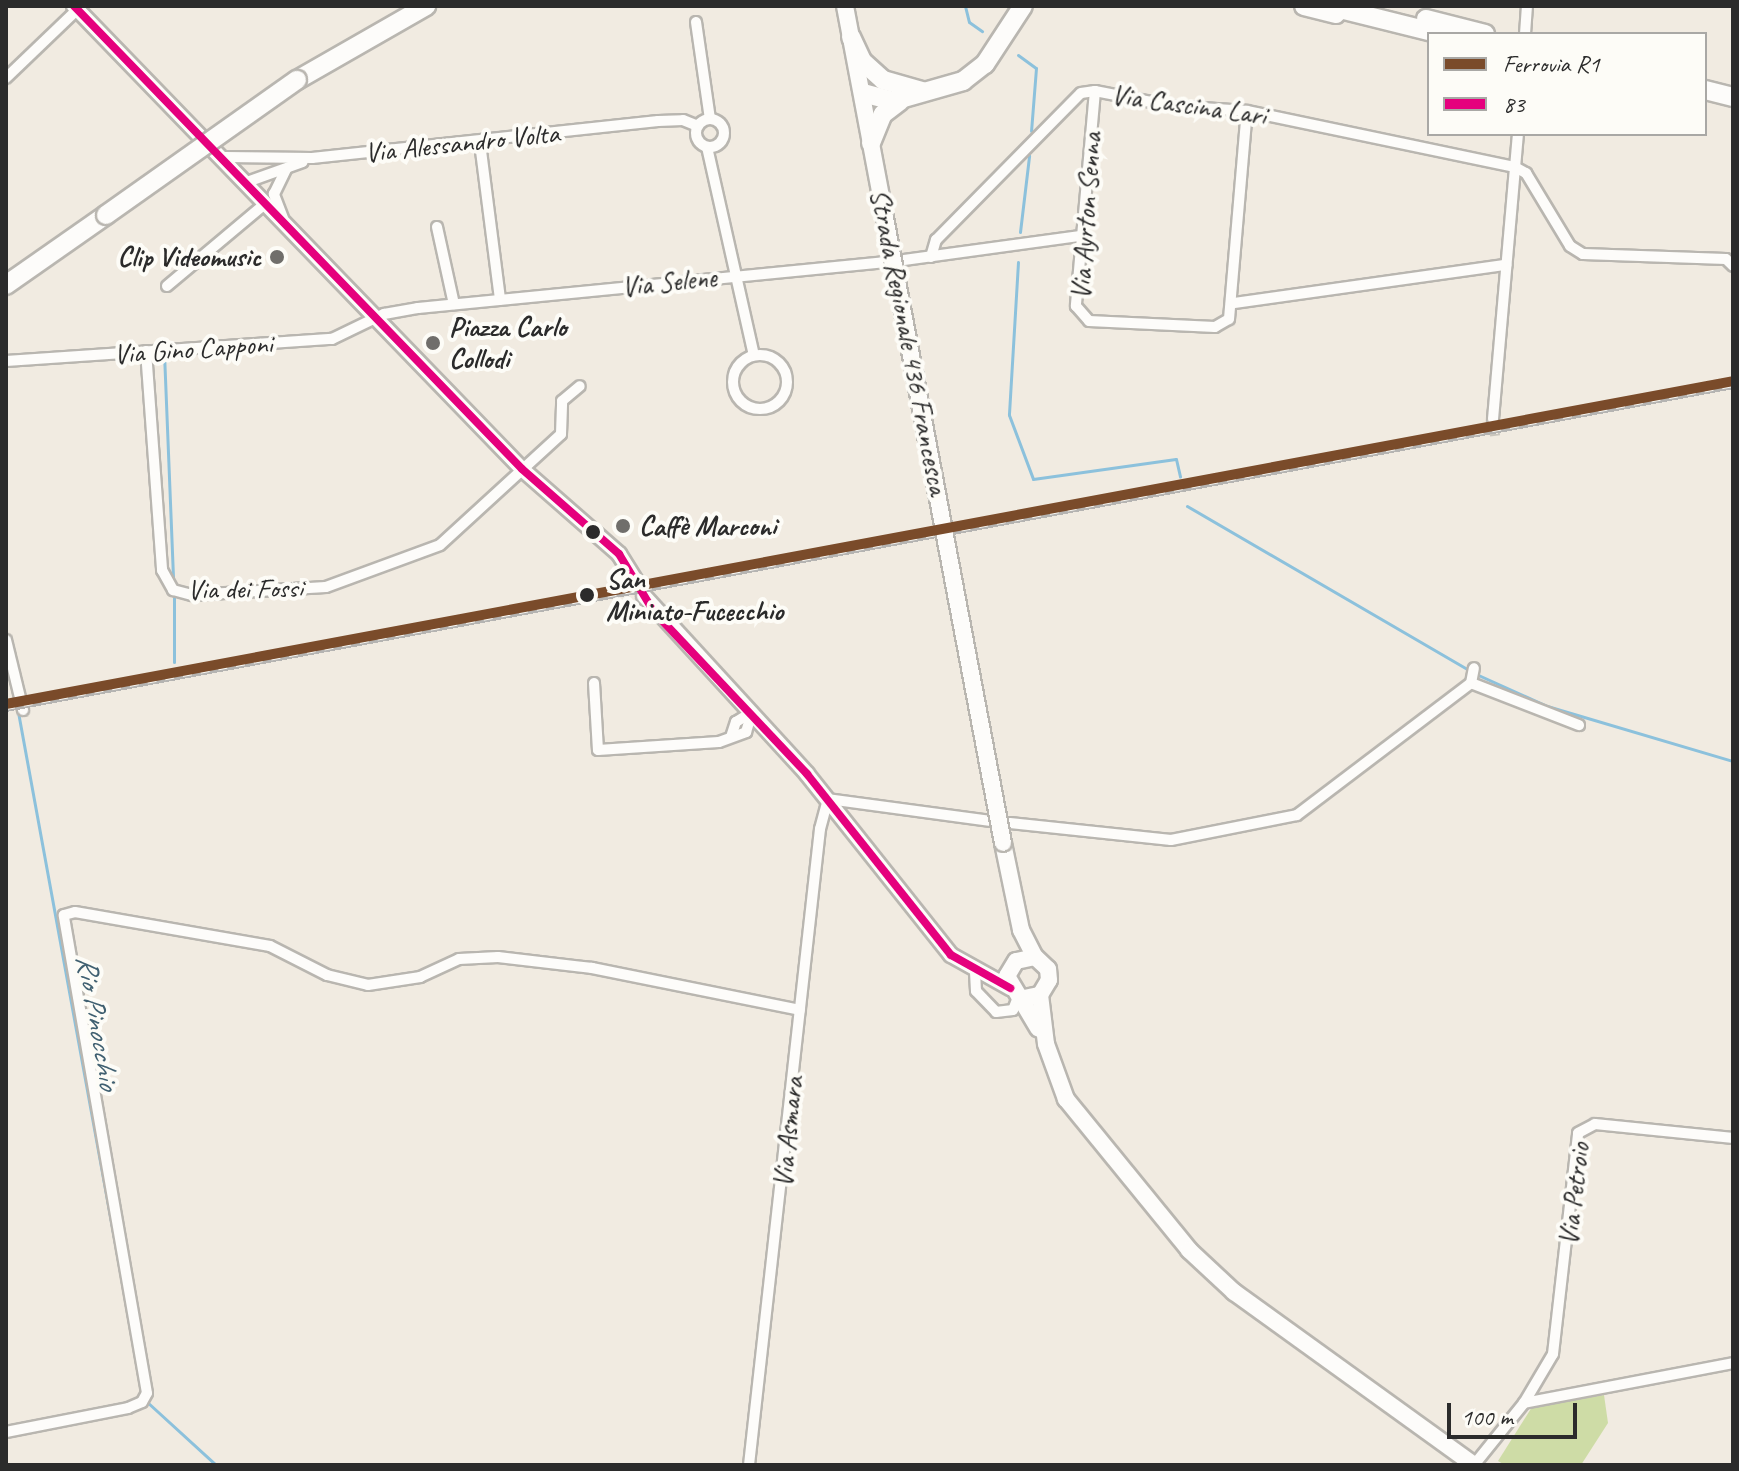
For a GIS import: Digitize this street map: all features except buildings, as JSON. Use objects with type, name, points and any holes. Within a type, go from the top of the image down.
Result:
[{"type":"highway","points":[[6,285],[102,211],[293,76],[401,6]]},
{"type":"highway","points":[[293,76],[426,6]]},
{"type":"highway","points":[[993,52],[1005,6]]},
{"type":"highway","points":[[863,92],[885,102],[929,92],[969,78],[993,52],[1023,6]]},
{"type":"highway","points":[[1304,6],[1409,26]]},
{"type":"highway","points":[[1328,6],[1432,32]]},
{"type":"highway","points":[[1373,6],[1477,32]]},
{"type":"highway","points":[[851,37],[865,65],[889,83],[929,92]]},
{"type":"highway","points":[[863,92],[889,83]]},
{"type":"highway","points":[[1707,90],[1733,97]]},
{"type":"highway","points":[[871,143],[883,114],[902,99]]},
{"type":"highway","points":[[1707,102],[1733,108]]},
{"type":"highway","points":[[6,272],[102,211]]},
{"type":"main road","name":"Strada Regionale 436 Francesca","points":[[845,6],[1016,914],[1014,962],[1023,994],[1066,1099],[1205,1267],[1474,1465]]},
{"type":"main road","name":"Strada Regionale 436 Francesca","points":[[1016,914],[1035,957],[1049,974],[1023,994]]},
{"type":"main road","points":[[1014,962],[1035,957]]},
{"type":"street","points":[[1525,32],[1527,6]]},
{"type":"street","points":[[6,78],[76,8],[225,157],[288,227],[522,469],[619,554],[636,581]]},
{"type":"street","points":[[696,22],[710,119]]},
{"type":"street","name":"Via Cascina Lari","points":[[931,257],[936,240],[1081,93],[1095,91],[1172,106],[1247,111],[1515,167]]},
{"type":"street","name":"Via Ayrton Senna","points":[[1095,91],[1076,306],[1089,321],[1215,327],[1229,319],[1234,303]]},
{"type":"street","points":[[1247,111],[1234,303],[1506,265]]},
{"type":"street","points":[[710,119],[698,126],[697,139],[707,147],[754,355]]},
{"type":"street","points":[[707,147],[716,146],[724,135],[722,126],[710,119]]},
{"type":"street","name":"Via Alessandro Volta","points":[[225,157],[269,162],[480,143],[658,121],[683,120],[698,126]]},
{"type":"street","points":[[1493,419],[1518,136]]},
{"type":"street","points":[[480,143],[500,300]]},
{"type":"street","points":[[247,182],[312,158]]},
{"type":"street","points":[[247,182],[252,170],[269,162]]},
{"type":"street","points":[[1515,167],[1526,173],[1570,246],[1583,254],[1731,259]]},
{"type":"street","points":[[286,169],[274,194],[288,227]]},
{"type":"street","points":[[167,286],[266,203]]},
{"type":"street","points":[[437,227],[454,304]]},
{"type":"street","points":[[904,260],[1080,236]]},
{"type":"street","name":"Via Selene","points":[[375,317],[454,304],[884,262]]},
{"type":"street","name":"Via Gino Capponi","points":[[6,361],[332,339],[375,317]]},
{"type":"street","name":"Via dei Fossi","points":[[146,351],[162,570],[168,586],[192,595],[338,584],[440,545],[561,434],[562,401],[580,386]]},
{"type":"street","points":[[754,355],[771,357],[787,376],[780,400],[765,409],[739,400],[733,383],[738,365],[754,355]]},
{"type":"street","points":[[644,596],[828,799],[951,955],[977,973],[1023,994],[1013,1010],[996,1012],[976,991],[977,973]]},
{"type":"street","points":[[6,640],[23,710]]},
{"type":"street","points":[[1010,823],[1171,840],[1297,815],[1473,676],[1579,725]]},
{"type":"street","points":[[594,683],[598,750],[683,747],[731,737],[763,725]]},
{"type":"street","points":[[729,688],[736,722],[731,737]]},
{"type":"street","points":[[736,722],[752,712]]},
{"type":"street","points":[[746,732],[752,712]]},
{"type":"street","points":[[828,799],[990,821]]},
{"type":"street","name":"Via Asmara","points":[[749,1465],[800,1010],[828,799]]},
{"type":"street","points":[[6,1432],[128,1408],[142,1402],[147,1393],[64,915],[83,914],[270,946],[327,975],[368,985],[420,977],[459,959],[498,957],[592,968],[800,1010]]},
{"type":"street","points":[[977,973],[1014,962]]},
{"type":"street","name":"Via Petroio","points":[[1474,1465],[1524,1403],[1553,1354],[1578,1133],[1595,1124],[1733,1138]]},
{"type":"street","points":[[1524,1403],[1733,1363]]},
{"type":"green space","points":[[1604,1395],[1608,1423],[1581,1465],[1505,1465],[1498,1461],[1532,1407]]},
{"type":"waterway","points":[[965,6],[969,22],[982,31]]},
{"type":"waterway","points":[[1018,55],[1036,68],[1031,131]]},
{"type":"waterway","points":[[1020,232],[1029,156]]},
{"type":"waterway","points":[[1018,262],[1009,415],[1033,479],[1176,459],[1180,477]]},
{"type":"waterway","points":[[164,353],[173,581]]},
{"type":"waterway","points":[[1187,506],[1469,670]]},
{"type":"waterway","points":[[174,596],[174,662]]},
{"type":"waterway","name":"Rio Pinocchio","points":[[6,662],[9,674]]},
{"type":"waterway","points":[[1476,674],[1547,706],[1733,761]]},
{"type":"waterway","name":"Rio Pinocchio","points":[[16,701],[141,1386]]},
{"type":"waterway","name":"Rio Pinocchio","points":[[146,1401],[216,1465]]},
{"type":"tunnel","points":[[1493,419],[1495,436]]},
{"type":"railway","points":[[6,709],[1733,386]]},
{"type":"rail line","name":"R1","points":[[6,704],[1733,381]]},
{"type":"transit line","name":"83","points":[[74,6],[522,469],[619,554],[654,612],[807,774],[951,955],[1010,988]]},
{"type":"place","name":"Clip Videomusic","points":[[277,257]]},
{"type":"place","name":"Piazza Carlo Collodi","points":[[433,343]]},
{"type":"place","name":"Caffè Marconi","points":[[623,526]]},
{"type":"place","name":"San Miniato-Fucecchio","points":[[587,595]]}]
